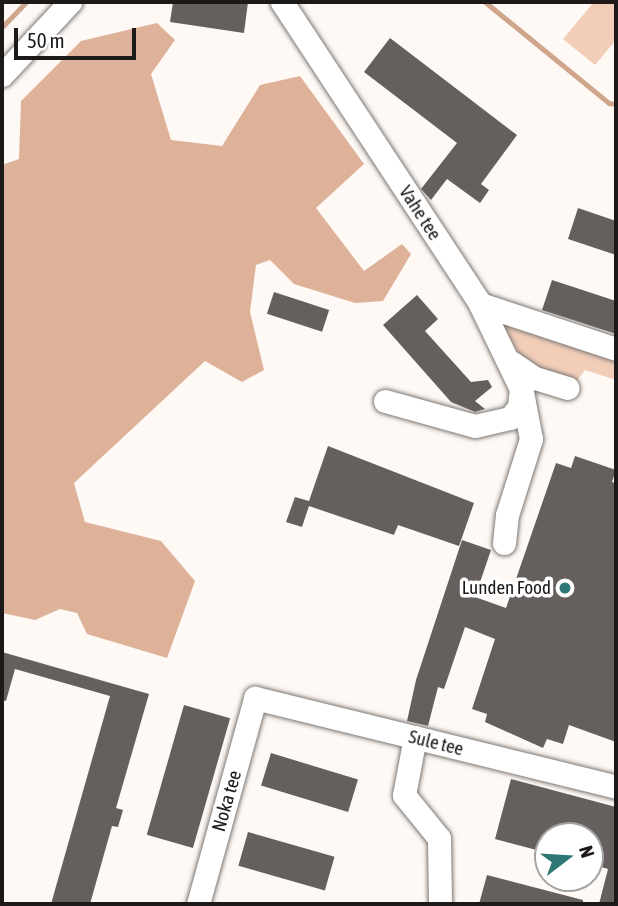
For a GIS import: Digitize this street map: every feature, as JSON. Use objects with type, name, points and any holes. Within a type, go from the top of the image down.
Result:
[{"type":"street","points":[[2,75],[70,2]]},
{"type":"street","name":"Vahe tee","points":[[282,2],[480,304],[511,362],[521,389],[531,439],[506,515],[504,543]]},
{"type":"street","points":[[480,304],[616,349]]},
{"type":"street","points":[[511,362],[535,378],[567,387]]},
{"type":"street","points":[[385,401],[475,426],[494,425],[510,418],[519,407],[521,389]]},
{"type":"street","name":"Sule tee","points":[[255,698],[616,788]]},
{"type":"street","name":"Noka tee","points":[[198,904],[255,698]]},
{"type":"street","points":[[415,737],[404,796],[439,838],[440,904]]},
{"type":"shaded area","points":[[594,2],[616,2],[616,40],[595,65],[563,39]]},
{"type":"shaded area","points":[[157,23],[175,40],[151,74],[171,140],[222,146],[260,85],[300,76],[364,164],[316,208],[364,271],[402,244],[411,254],[383,301],[355,303],[294,284],[270,260],[256,265],[250,312],[264,370],[242,382],[205,361],[74,483],[85,522],[161,541],[195,581],[167,658],[87,634],[77,613],[60,609],[35,620],[2,613],[2,165],[19,159],[21,101],[81,41]]},
{"type":"shaded area","points":[[506,325],[616,356],[616,380],[585,370],[576,382],[551,375],[520,355],[505,329]]},
{"type":"building","points":[[173,2],[248,2],[244,33],[170,22]]},
{"type":"building","points":[[390,38],[517,135],[481,184],[489,190],[480,203],[447,179],[431,200],[421,189],[457,143],[364,72]]},
{"type":"building","points":[[578,208],[616,221],[616,255],[568,239]]},
{"type":"building","points":[[552,280],[616,301],[616,334],[542,310]]},
{"type":"building","points":[[274,292],[329,310],[322,332],[267,314]]},
{"type":"building","points":[[417,295],[438,319],[425,331],[471,382],[488,380],[492,387],[475,401],[485,409],[475,412],[451,402],[383,325]]},
{"type":"building","points":[[328,446],[474,503],[459,546],[398,525],[394,535],[309,506],[302,527],[286,522],[295,497],[309,501]]},
{"type":"building","name":"Lunden Food","points":[[575,456],[616,470],[612,482],[616,483],[616,742],[569,725],[563,744],[547,739],[543,748],[485,722],[487,714],[472,709],[495,639],[465,627],[444,689],[438,687],[428,726],[407,721],[416,680],[462,540],[491,550],[475,597],[506,608],[556,463],[571,468]]},
{"type":"building","points":[[2,652],[149,694],[116,808],[123,810],[118,827],[112,826],[90,904],[51,904],[110,696],[15,669],[6,701],[2,700]]},
{"type":"building","points":[[184,705],[230,718],[193,848],[147,835]]},
{"type":"building","points":[[271,753],[358,780],[348,812],[261,786]]},
{"type":"building","points":[[511,779],[616,807],[616,904],[599,904],[608,869],[604,868],[604,822],[534,822],[534,849],[495,839]]},
{"type":"building","points":[[248,832],[335,857],[325,890],[238,866]]},
{"type":"building","points":[[487,875],[534,887],[534,892],[552,892],[583,900],[583,904],[479,904]]},
{"type":"waterway","points":[[2,27],[26,2]]},
{"type":"waterway","points":[[485,2],[609,103],[616,104]]},
{"type":"place","name":"Lunden Food","points":[[565,588]]}]
